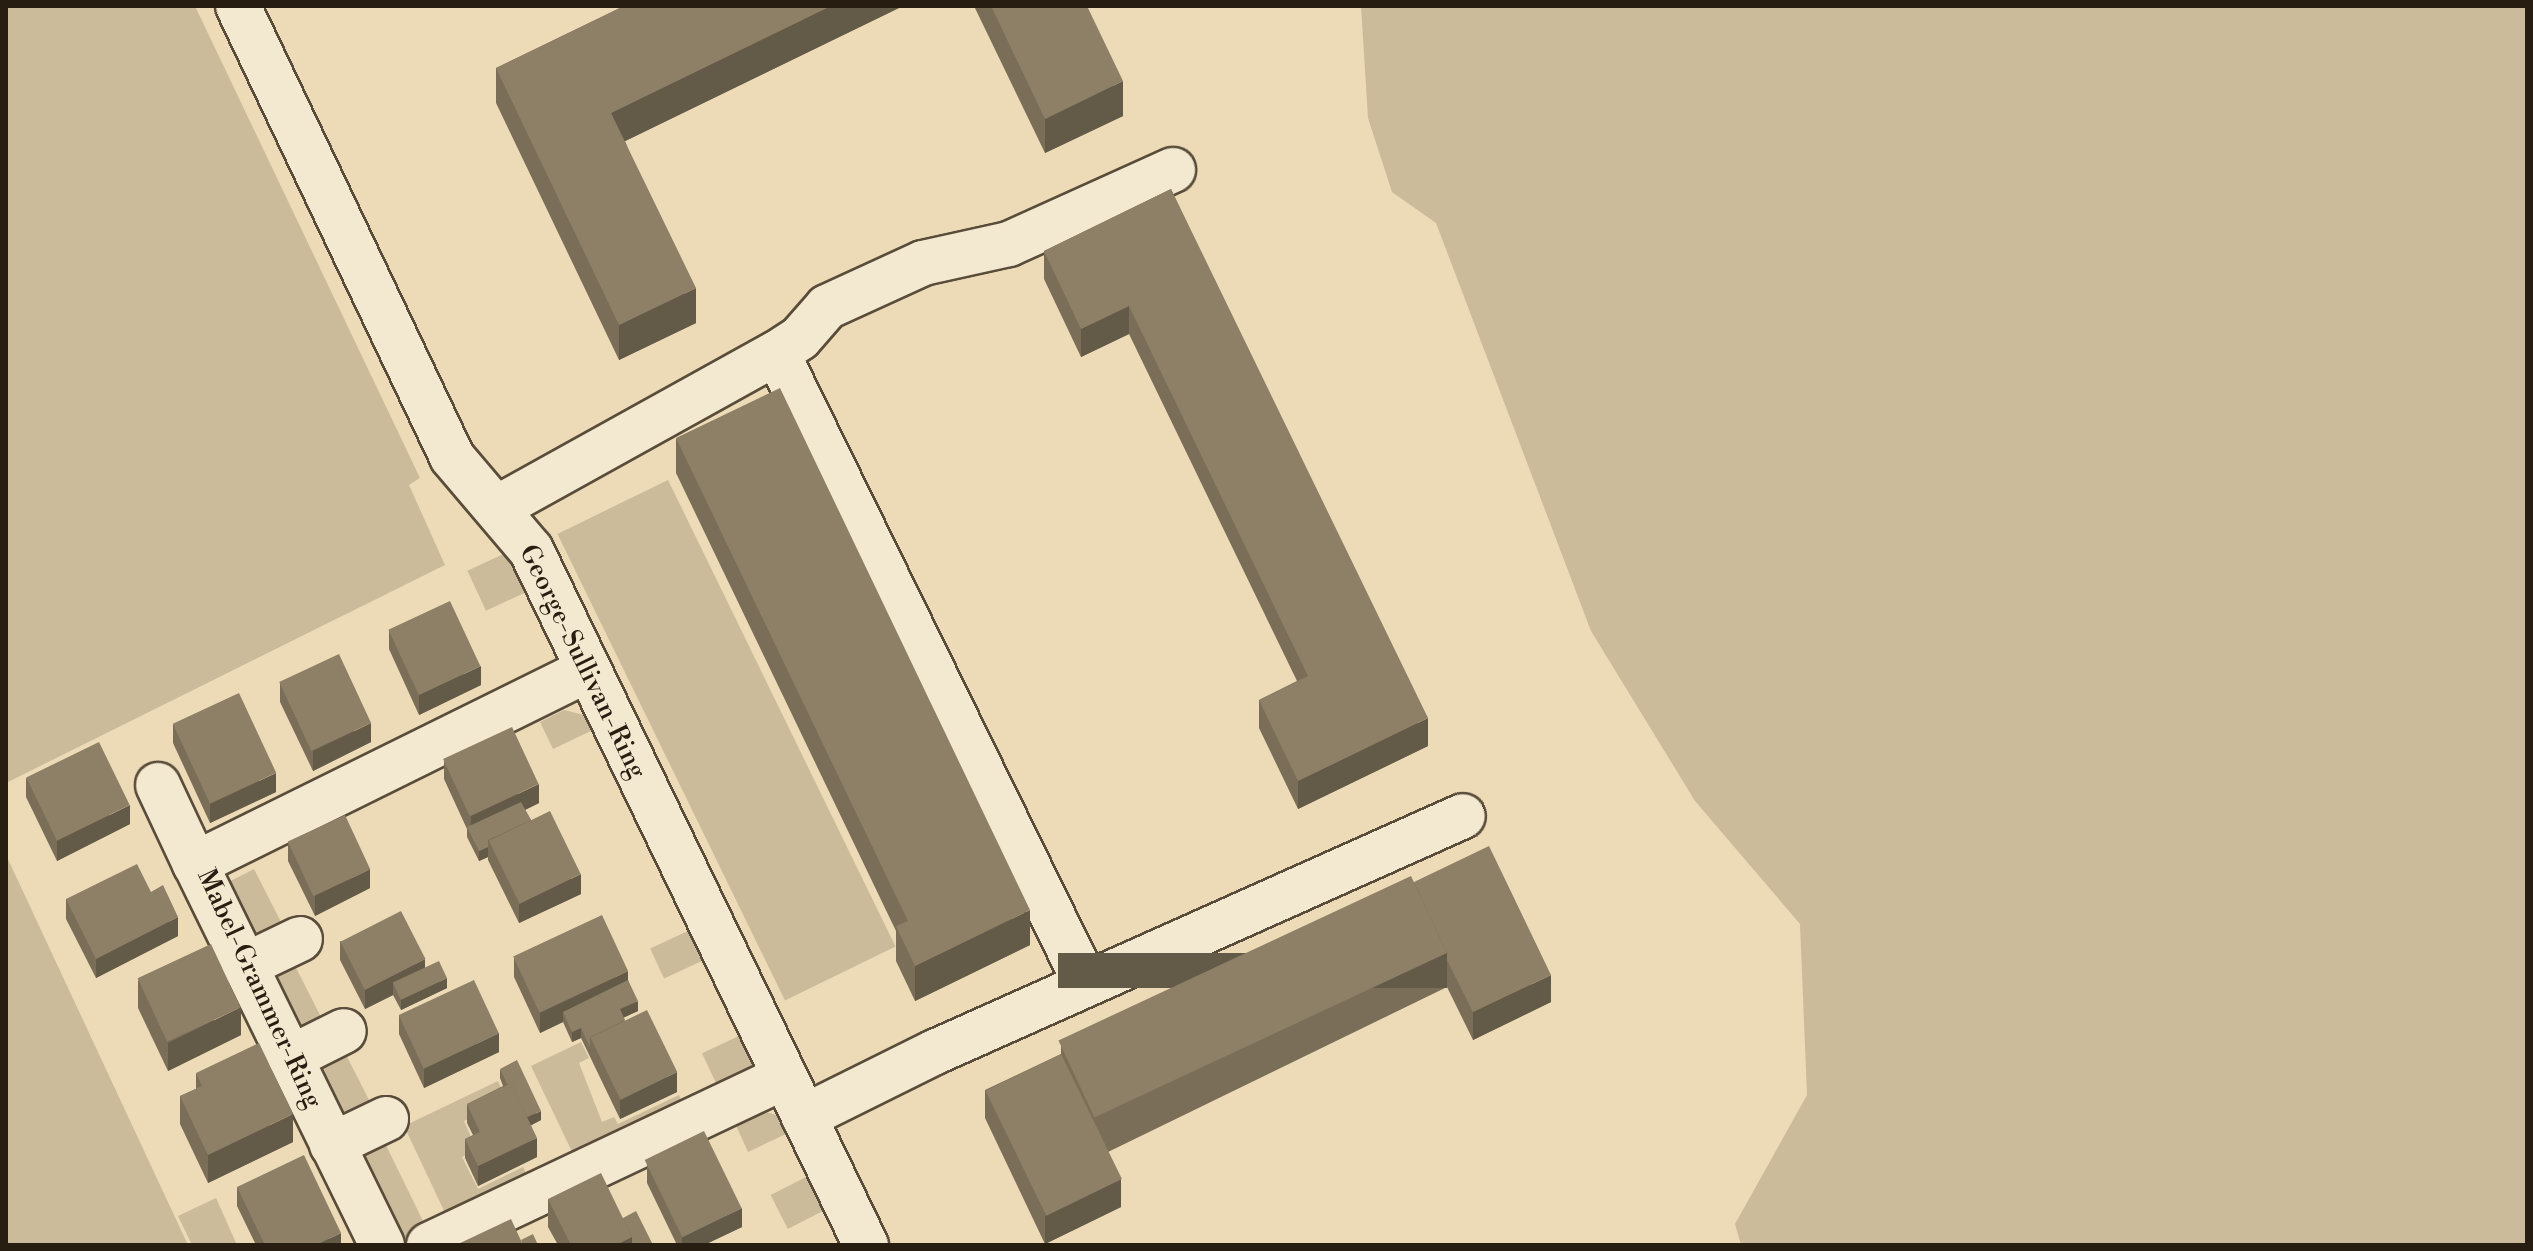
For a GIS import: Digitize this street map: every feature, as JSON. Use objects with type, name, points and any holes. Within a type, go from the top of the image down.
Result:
[{"type":"street","name":"George-Sullivan-Ring","points":[[238,6],[452,457],[531,550],[866,1245]]},
{"type":"street","points":[[497,508],[777,353],[800,338],[827,307],[923,263],[1009,244],[1173,170]]},
{"type":"street","points":[[777,353],[1086,984]]},
{"type":"street","name":"Mabel-Grammer-Ring","points":[[382,1245],[195,864],[587,670]]},
{"type":"street","points":[[158,785],[195,864]]},
{"type":"street","points":[[804,1117],[1086,984],[1463,816]]},
{"type":"street","points":[[244,966],[300,939]]},
{"type":"street","points":[[290,1058],[344,1031]]},
{"type":"street","points":[[429,1245],[784,1077]]},
{"type":"street","points":[[332,1145],[386,1119]]},
{"type":"shaded area","points":[[6,6],[195,6],[420,478],[409,485],[445,565],[6,783]]},
{"type":"shaded area","points":[[1361,6],[2527,6],[2527,1245],[1741,1245],[1735,1224],[1807,1095],[1800,924],[1695,801],[1591,631],[1436,223],[1392,192],[1368,118]]},
{"type":"shaded area","points":[[668,480],[896,946],[785,1000],[557,534]]},
{"type":"shaded area","points":[[510,551],[529,591],[486,611],[467,571]]},
{"type":"shaded area","points":[[564,710],[588,716],[595,729],[553,749],[540,722]]},
{"type":"shaded area","points":[[6,855],[188,1245],[6,1245]]},
{"type":"shaded area","points":[[254,869],[283,926],[252,942],[223,885]]},
{"type":"shaded area","points":[[690,930],[704,960],[664,979],[650,949]]},
{"type":"shaded area","points":[[291,958],[327,1028],[296,1044],[260,974]]},
{"type":"shaded area","points":[[741,1035],[757,1069],[718,1088],[702,1053]]},
{"type":"shaded area","points":[[339,1041],[374,1110],[343,1126],[308,1057]]},
{"type":"shaded area","points":[[581,1042],[589,1058],[579,1063],[602,1122],[614,1117],[618,1124],[679,1095],[684,1106],[575,1158],[531,1066]]},
{"type":"shaded area","points":[[498,1081],[507,1101],[464,1121],[477,1150],[462,1157],[478,1189],[523,1167],[528,1178],[447,1217],[404,1126]]},
{"type":"shaded area","points":[[758,1110],[780,1116],[788,1133],[748,1152],[734,1121]]},
{"type":"shaded area","points":[[381,1135],[426,1228],[396,1242],[350,1150]]},
{"type":"shaded area","points":[[808,1176],[825,1210],[788,1229],[771,1195]]},
{"type":"shaded area","points":[[216,1198],[237,1245],[192,1245],[178,1216]]},
{"type":"building","points":[[624,6],[831,6],[611,113],[696,288],[619,325],[496,68]]},
{"type":"building","points":[[991,6],[1087,6],[1123,81],[1045,119]]},
{"type":"building","points":[[1171,189],[1428,718],[1298,781],[1259,700],[1308,676],[1129,306],[1081,329],[1044,251]]},
{"type":"building","points":[[780,388],[1030,910],[915,966],[896,926],[908,921],[676,438]]},
{"type":"building","points":[[450,601],[480,666],[419,695],[388,630]]},
{"type":"building","points":[[339,654],[371,723],[311,751],[279,682]]},
{"type":"building","points":[[239,693],[276,773],[210,804],[173,724]]},
{"type":"building","points":[[512,727],[539,784],[470,816],[443,759]]},
{"type":"building","points":[[99,742],[130,805],[57,840],[26,778]]},
{"type":"building","points":[[521,802],[531,820],[488,840],[488,847],[479,851],[467,827]]},
{"type":"building","points":[[550,811],[581,874],[520,904],[489,841]]},
{"type":"building","points":[[345,815],[370,869],[313,896],[288,842]]},
{"type":"building","points":[[1489,846],[1551,975],[1473,1012],[1414,882]]},
{"type":"building","points":[[137,864],[151,892],[163,885],[178,917],[96,959],[66,899]]},
{"type":"building","points":[[1411,876],[1447,953],[1094,1117],[1058,1040]]},
{"type":"building","points":[[401,911],[426,959],[365,990],[340,942]]},
{"type":"building","points":[[602,915],[628,971],[539,1013],[513,956]]},
{"type":"building","points":[[211,944],[241,1007],[167,1042],[138,978]]},
{"type":"building","points":[[439,961],[447,978],[401,1000],[393,983]]},
{"type":"building","points":[[474,980],[499,1033],[424,1069],[399,1015]]},
{"type":"building","points":[[628,980],[638,1001],[620,1009],[625,1020],[590,1037],[590,1047],[581,1028],[572,1032],[563,1012]]},
{"type":"building","points":[[647,1010],[677,1072],[621,1100],[590,1038]]},
{"type":"building","points":[[259,1043],[293,1114],[208,1155],[180,1096],[202,1086],[196,1073]]},
{"type":"building","points":[[1061,1054],[1122,1179],[1046,1216],[986,1091]]},
{"type":"building","points":[[517,1060],[541,1111],[527,1117],[511,1083],[507,1084],[500,1069]]},
{"type":"building","points":[[511,1083],[537,1138],[478,1166],[465,1139],[480,1132],[467,1104]]},
{"type":"building","points":[[704,1131],[742,1208],[682,1237],[645,1160]]},
{"type":"building","points":[[304,1155],[341,1233],[316,1245],[265,1245],[237,1187]]},
{"type":"building","points":[[601,1173],[632,1237],[616,1245],[571,1245],[548,1199]]},
{"type":"building","points":[[636,1211],[653,1245],[632,1245],[632,1237],[623,1218]]},
{"type":"building","points":[[511,1219],[523,1245],[456,1245]]},
{"type":"building","points":[[533,1234],[538,1245],[523,1245],[521,1240]]}]
